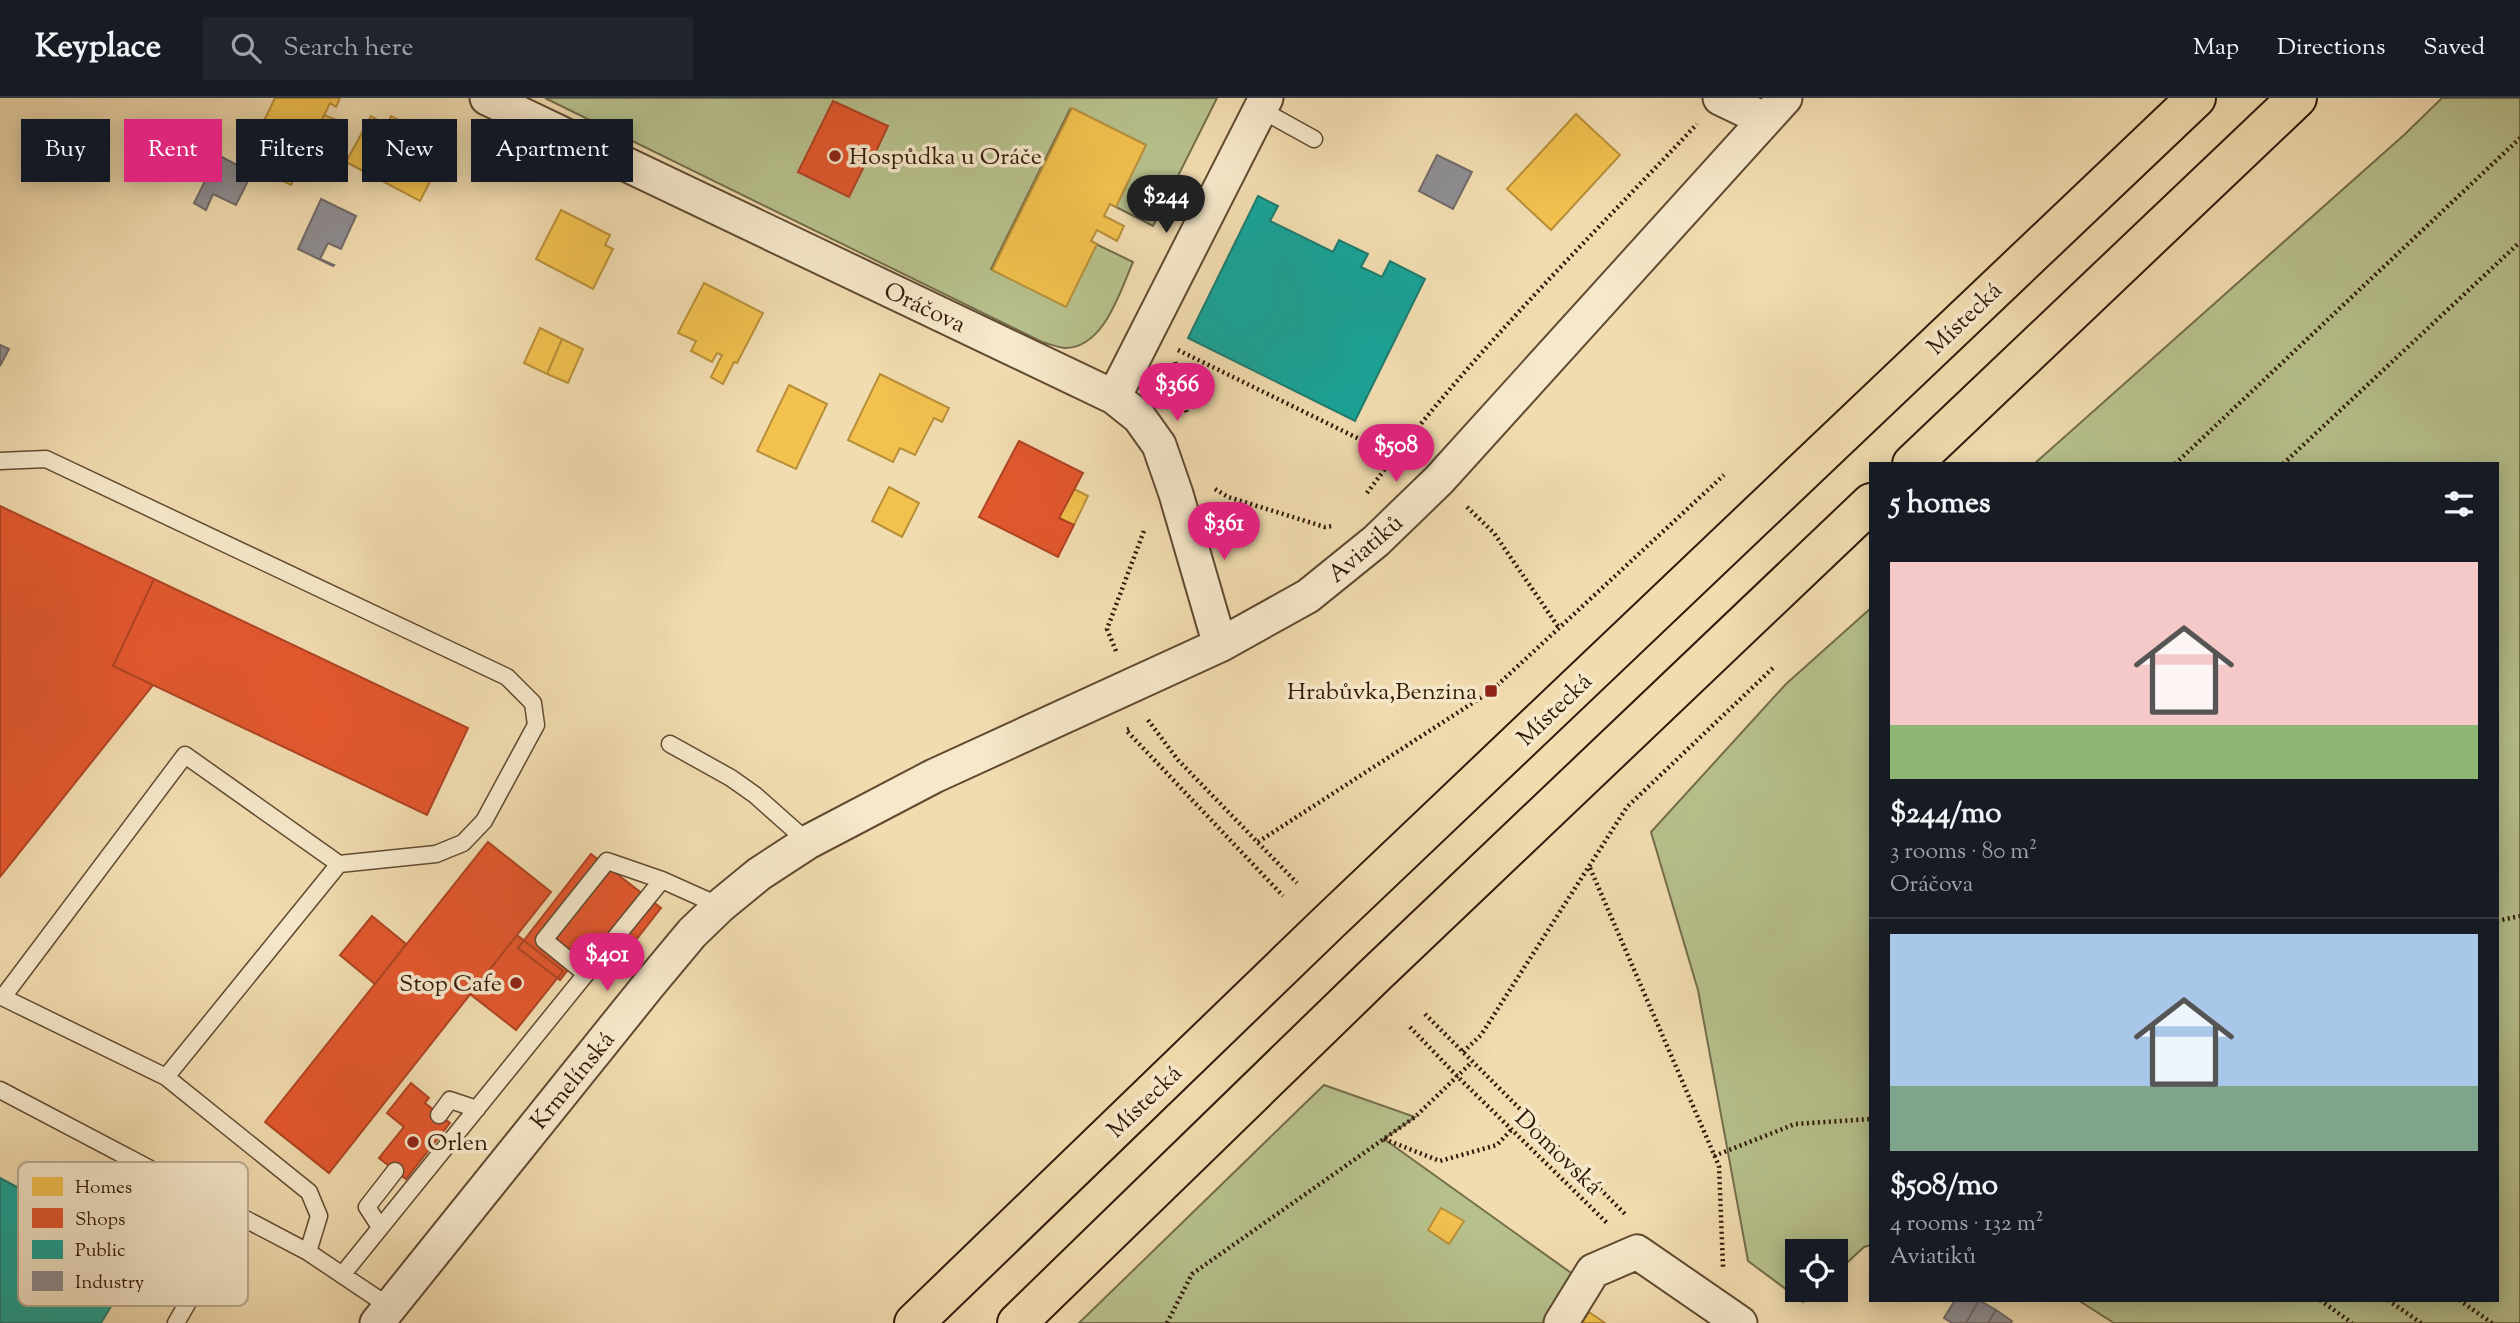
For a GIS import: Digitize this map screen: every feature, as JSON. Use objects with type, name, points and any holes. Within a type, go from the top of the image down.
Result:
[{"type":"highway","name":"Místecká","points":[[914,1323],[1328,923],[2196,98]]},
{"type":"highway","points":[[1914,462],[2297,98]]},
{"type":"highway","points":[[1017,1323],[1384,967],[1869,505]]},
{"type":"street","name":"Oráčova","points":[[487,98],[1114,397],[1139,417],[1191,488],[1220,645]]},
{"type":"street","points":[[1721,98],[1774,109]]},
{"type":"street","points":[[1114,397],[1263,104]]},
{"type":"street","name":"Aviatiků","points":[[933,776],[1220,645],[1308,596],[1376,541],[1439,480],[1774,109]]},
{"type":"street","name":"Krmelínská","points":[[383,1315],[692,933],[759,874],[808,842],[933,776]]},
{"type":"street","points":[[1561,1323],[1593,1271],[1637,1252],[1732,1318]]},
{"type":"lane","points":[[1263,104],[1314,139]]},
{"type":"lane","points":[[0,461],[46,459],[507,677],[533,704],[536,725],[484,821],[463,844],[436,854],[339,864],[185,755],[2,997],[166,1077],[309,1192],[319,1216],[308,1252]]},
{"type":"lane","points":[[670,744],[731,778],[755,795],[808,842]]},
{"type":"lane","points":[[586,974],[544,940],[607,861],[662,880],[720,906]]},
{"type":"lane","points":[[166,1077],[339,864]]},
{"type":"lane","points":[[342,1275],[662,880]]},
{"type":"lane","points":[[0,1090],[137,1162]]},
{"type":"lane","points":[[439,1115],[450,1100],[477,1109]]},
{"type":"lane","points":[[380,1227],[367,1207],[395,1171]]},
{"type":"lane","points":[[248,1220],[308,1252],[342,1275],[383,1315]]},
{"type":"lane","points":[[176,1323],[186,1306]]},
{"type":"path","points":[[1361,501],[1394,456],[1467,369],[1721,98]]},
{"type":"path","points":[[2177,462],[2520,138]]},
{"type":"path","points":[[2285,462],[2520,242]]},
{"type":"path","points":[[1189,428],[1172,347],[1394,456]]},
{"type":"path","points":[[1404,444],[1494,533],[1559,628]]},
{"type":"path","points":[[1258,842],[1491,691],[1724,475]]},
{"type":"path","points":[[1131,685],[1107,629],[1154,505],[1191,488],[1325,527],[1335,525]]},
{"type":"path","points":[[1463,1052],[1481,1035],[1627,807],[1774,667]]},
{"type":"path","points":[[1283,896],[1126,730],[1147,719],[1178,760],[1297,883]]},
{"type":"path","points":[[1589,868],[1719,1166],[1732,1318]]},
{"type":"path","points":[[2499,921],[2520,916]]},
{"type":"path","points":[[1425,1014],[1640,1230],[1637,1252]]},
{"type":"path","name":"Domovská","points":[[1410,1027],[1637,1252]]},
{"type":"path","points":[[1167,1323],[1192,1274],[1415,1117],[1472,1062]]},
{"type":"path","points":[[1714,1156],[1795,1124],[1869,1119]]},
{"type":"path","points":[[1383,1139],[1440,1161],[1497,1145],[1511,1130]]},
{"type":"path","points":[[2323,1302],[2352,1323]]},
{"type":"path","points":[[2391,1302],[2421,1323]]},
{"type":"path","points":[[2462,1302],[2492,1323]]},
{"type":"green space","points":[[545,98],[1217,98],[1153,226],[1114,206],[1145,145],[1070,109],[991,269],[1065,306],[1096,244],[1133,262],[1116,302],[1100,329],[1078,346],[1064,348],[1042,342],[633,141],[633,119],[588,119]]},
{"type":"green space","points":[[2442,98],[2520,98],[2520,1323],[2114,1323],[2081,1302],[2499,1302],[2499,462],[2036,462],[2404,135]]},
{"type":"green space","points":[[1869,610],[1869,1246],[1848,1262],[1848,1239],[1785,1239],[1785,1289],[1748,1261],[1698,990],[1651,832],[1786,684]]},
{"type":"green space","points":[[1324,1085],[1415,1117],[1384,1139],[1574,1275],[1548,1323],[1079,1323]]},
{"type":"building: Homes","points":[[275,98],[340,98],[336,107],[330,103],[322,119],[265,119]]},
{"type":"building: Homes","points":[[1072,108],[1146,145],[1116,207],[1110,204],[1104,216],[1124,226],[1117,241],[1097,230],[1091,241],[1097,244],[1066,307],[992,270]]},
{"type":"building: Homes","points":[[1576,114],[1620,155],[1551,230],[1507,189]]},
{"type":"building: Homes","points":[[362,133],[362,170],[348,163]]},
{"type":"building: Homes","points":[[384,182],[430,182],[420,201]]},
{"type":"building: Homes","points":[[561,210],[610,235],[605,245],[613,249],[593,289],[536,259]]},
{"type":"building: Homes","points":[[704,283],[763,313],[723,384],[711,377],[722,355],[717,353],[712,362],[691,351],[696,341],[678,333]]},
{"type":"building: Homes","points":[[540,328],[562,339],[547,374],[524,363]]},
{"type":"building: Homes","points":[[562,339],[583,349],[568,383],[547,374]]},
{"type":"building: Homes","points":[[880,374],[949,408],[942,422],[934,418],[915,455],[900,448],[893,462],[848,440]]},
{"type":"building: Homes","points":[[789,385],[827,404],[796,469],[757,451]]},
{"type":"building: Homes","points":[[889,487],[919,503],[902,537],[872,521]]},
{"type":"building: Homes","points":[[1074,489],[1088,496],[1074,525],[1059,518]]},
{"type":"building: Homes","points":[[1441,1208],[1464,1221],[1449,1244],[1428,1230]]},
{"type":"building: Homes","points":[[1589,1312],[1605,1323],[1582,1323]]},
{"type":"building: Shops","points":[[833,101],[888,126],[873,158],[869,156],[849,197],[798,172]]},
{"type":"building: Shops","points":[[1019,441],[1083,473],[1059,518],[1074,525],[1058,557],[979,517]]},
{"type":"building: Shops","points":[[0,506],[154,579],[113,666],[153,685],[0,877]]},
{"type":"building: Shops","points":[[154,579],[468,728],[427,815],[113,666]]},
{"type":"building: Shops","points":[[488,842],[551,892],[329,1173],[265,1122]]},
{"type":"building: Shops","points":[[591,854],[661,908],[621,959],[593,937],[560,980],[518,948]]},
{"type":"building: Shops","points":[[372,916],[406,944],[375,984],[340,955]]},
{"type":"building: Shops","name":"Stop Cafe","points":[[517,935],[563,971],[516,1030],[470,994]]},
{"type":"building: Shops","name":"Orlen","points":[[411,1083],[429,1098],[425,1103],[450,1123],[406,1179],[379,1158],[404,1127],[387,1113]]},
{"type":"building: Public","points":[[1258,196],[1278,206],[1270,221],[1333,252],[1339,240],[1368,254],[1361,267],[1382,277],[1390,261],[1425,279],[1355,421],[1188,338]]},
{"type":"building: Public","points":[[0,1178],[18,1188],[18,1306],[111,1306],[101,1323],[0,1323]]},
{"type":"building: Industry","points":[[1437,155],[1472,172],[1453,209],[1419,191]]},
{"type":"building: Industry","points":[[222,157],[236,165],[236,182],[248,182],[236,205],[213,194],[206,210],[194,203],[204,182],[222,182]]},
{"type":"building: Industry","points":[[321,199],[356,216],[341,249],[328,243],[320,259],[333,266],[298,249]]},
{"type":"building: Industry","points":[[0,345],[9,349],[0,366]]},
{"type":"building: Industry","points":[[1954,1302],[1978,1302],[1966,1323],[1952,1323],[1944,1318]]},
{"type":"building: Industry","points":[[1978,1302],[1996,1310],[1988,1323],[1966,1323]]},
{"type":"building: Industry","points":[[1996,1310],[2012,1321],[2011,1323],[1988,1323]]},
{"type":"place","name":"Hospůdka u Oráče","points":[[835,156]]},
{"type":"place","name":"Hrabůvka,Benzina","points":[[1491,691]]},
{"type":"place","name":"Stop Cafe","points":[[516,983]]},
{"type":"place","name":"Orlen","points":[[413,1142]]}]
